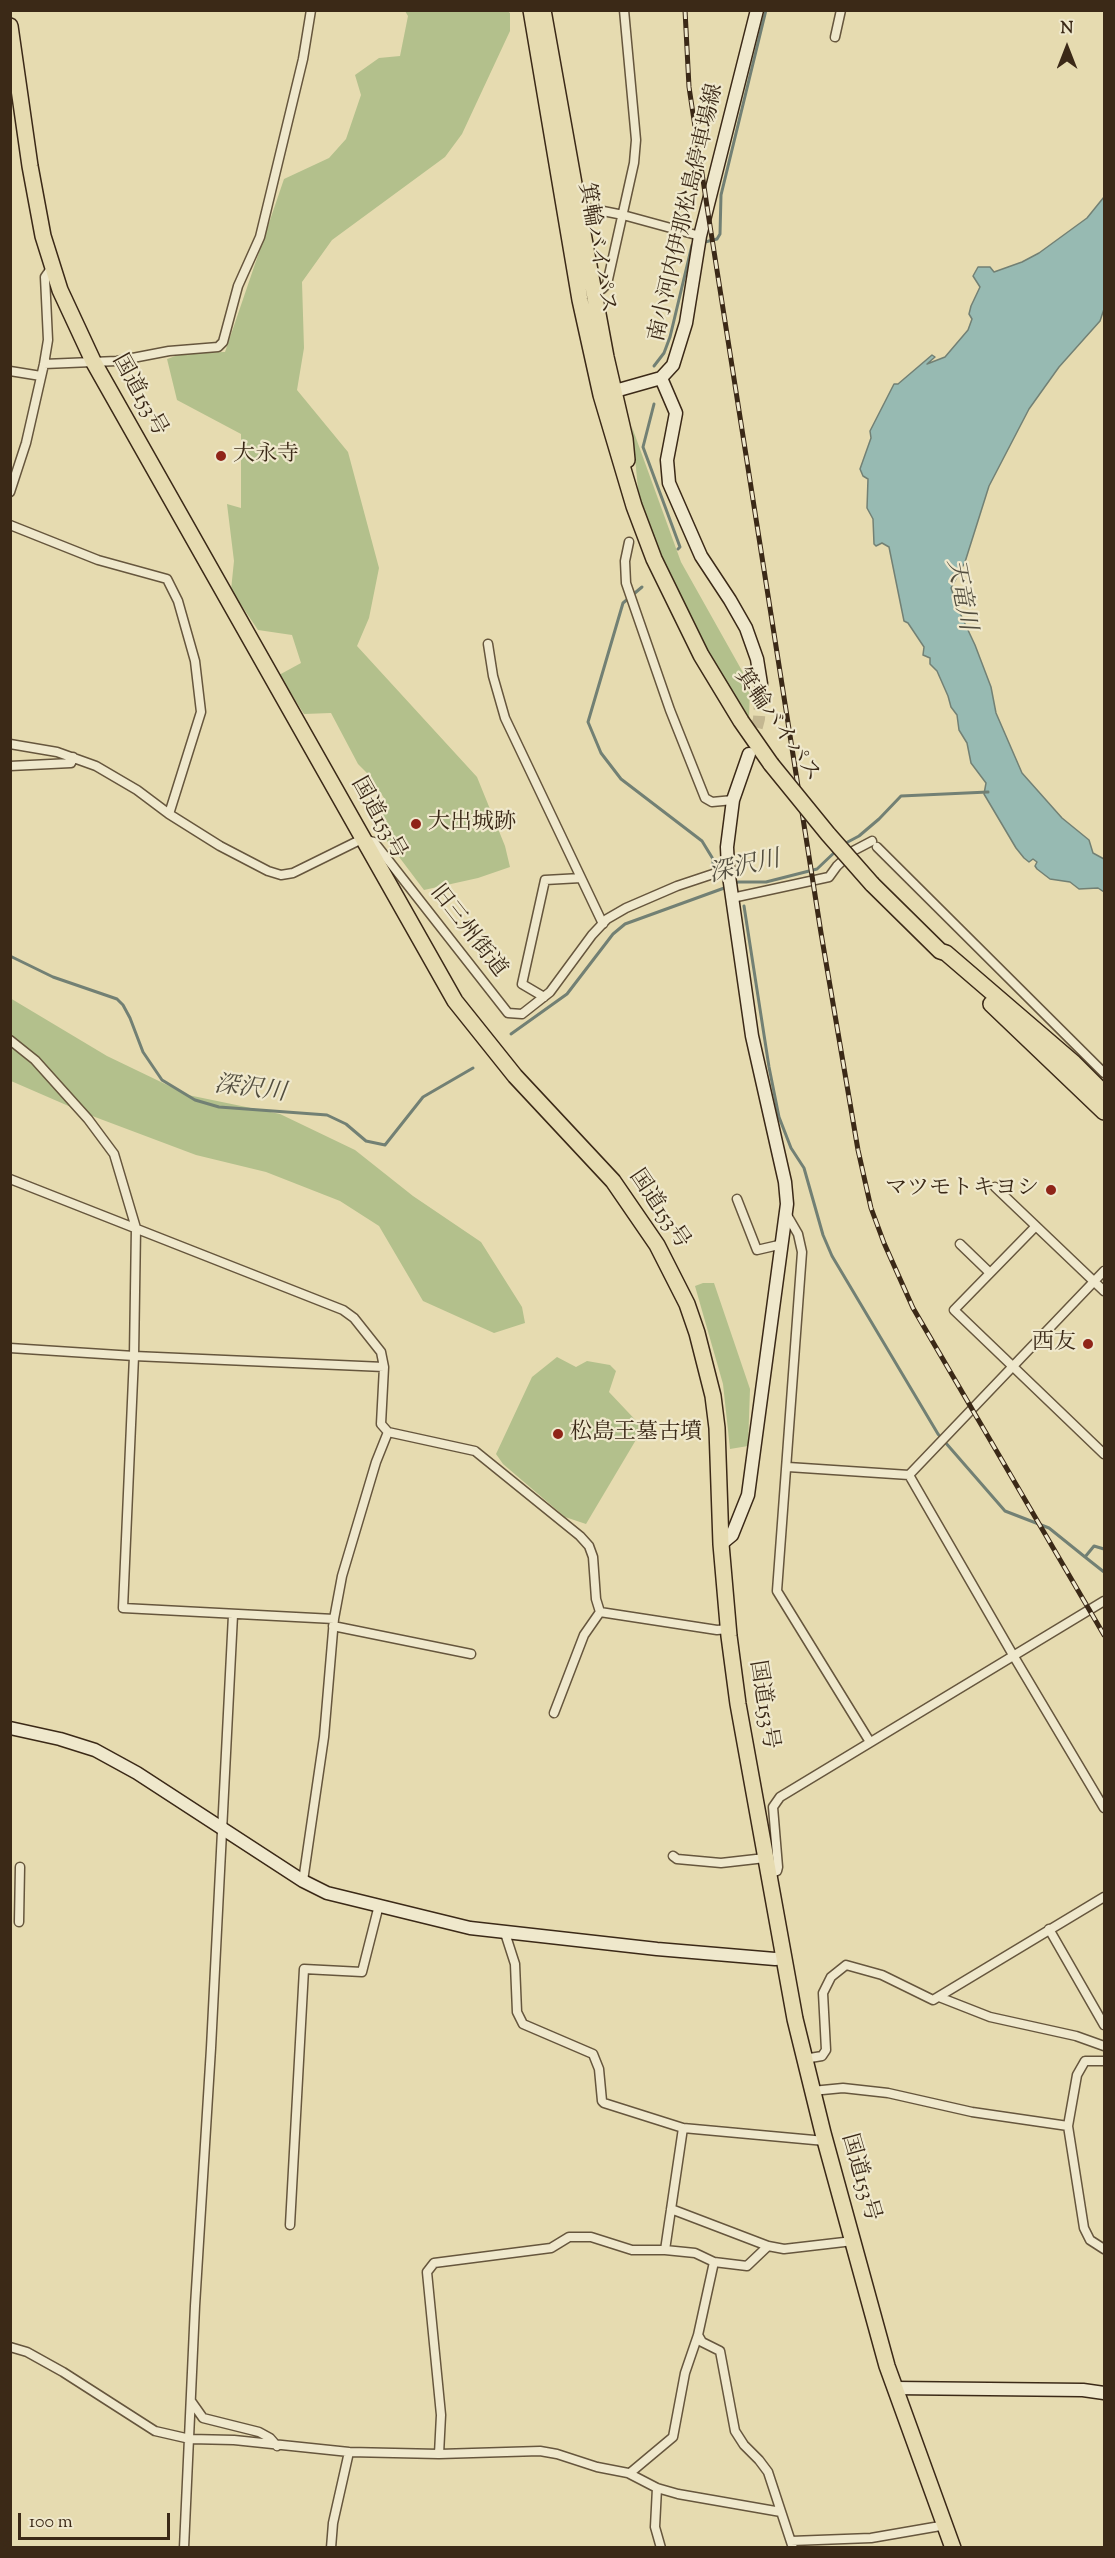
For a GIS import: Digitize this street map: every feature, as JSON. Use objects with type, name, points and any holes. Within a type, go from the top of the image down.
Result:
[{"type":"highway","name":"箕輪バイパス","points":[[531,10],[580,300],[608,393]]},
{"type":"highway","name":"箕輪バイパス","points":[[543,10],[608,393],[629,490],[654,559],[683,621],[719,686],[771,764],[872,884],[940,951],[955,961],[1074,1062],[1104,1093]]},
{"type":"highway","name":"国道153号","points":[[10,26],[30,166],[51,267],[93,361],[362,839],[456,1001],[515,1076],[613,1181],[639,1216],[674,1276],[697,1333],[713,1396],[717,1428],[721,1544],[728,1629],[738,1704],[783,1958],[804,2060],[894,2388],[953,2547]]},
{"type":"highway","name":"箕輪バイパス","points":[[940,951],[943,958],[1104,1112]]},
{"type":"main road","name":"南小河内伊那松島停車場線","points":[[661,378],[673,365],[682,339],[690,306],[700,236],[757,10]]},
{"type":"main road","points":[[608,393],[661,378],[676,413],[667,460],[669,483],[701,556],[746,628],[757,659],[761,684]]},
{"type":"main road","points":[[721,1544],[732,1535],[748,1495],[787,1215],[785,1182],[752,1036],[728,872],[727,847],[733,800],[749,754]]},
{"type":"main road","points":[[10,1728],[60,1739],[95,1750],[137,1773],[303,1881],[327,1893],[470,1928],[505,1933],[684,1951],[783,1958]]},
{"type":"main road","points":[[894,2388],[1083,2390],[1104,2393]]},
{"type":"street","points":[[44,364],[117,361],[169,351],[218,347],[223,342],[238,286],[260,237],[303,60],[311,10]]},
{"type":"street","points":[[602,289],[607,284],[623,215],[634,164],[636,140],[624,10]]},
{"type":"street","points":[[835,37],[841,10]]},
{"type":"street","points":[[578,206],[623,215],[700,236]]},
{"type":"street","points":[[10,492],[26,443],[44,364],[48,340],[45,276],[51,267]]},
{"type":"street","points":[[10,371],[41,376]]},
{"type":"street","points":[[10,525],[98,560],[167,579],[177,601],[195,662],[201,712],[169,814]]},
{"type":"street","points":[[629,542],[625,561],[626,583],[670,710],[705,798],[712,802],[733,800]]},
{"type":"street","points":[[488,644],[493,676],[505,718],[603,924]]},
{"type":"street","points":[[10,744],[73,757],[96,766],[137,790],[169,814],[220,846],[268,871],[281,875],[293,873],[362,839]]},
{"type":"street","points":[[10,766],[71,763],[73,757]]},
{"type":"street","name":"旧三州街道","points":[[362,839],[374,842],[507,1013],[522,1014],[547,995],[592,935],[626,908],[678,886],[728,872]]},
{"type":"street","points":[[731,895],[829,877],[853,851],[875,844],[1104,1073]]},
{"type":"street","points":[[547,995],[522,984],[545,880],[581,878]]},
{"type":"street","points":[[10,1040],[35,1060],[88,1119],[114,1154],[136,1228],[134,1356],[123,1608],[334,1623],[471,1654]]},
{"type":"street","points":[[10,1179],[343,1311],[354,1318],[381,1352],[384,1367],[381,1424],[388,1432],[475,1451],[580,1536],[589,1546],[592,1557],[596,1599],[600,1612]]},
{"type":"street","points":[[995,1187],[1104,1291]]},
{"type":"street","points":[[737,1199],[758,1250],[783,1244]]},
{"type":"street","points":[[787,1215],[798,1234],[802,1252],[788,1467],[777,1591],[870,1742]]},
{"type":"street","points":[[1036,1226],[954,1310],[1015,1366],[1104,1454]]},
{"type":"street","points":[[960,1244],[989,1272]]},
{"type":"street","points":[[909,1475],[1104,1270]]},
{"type":"street","points":[[10,1348],[384,1367]]},
{"type":"street","points":[[303,1881],[324,1737],[334,1623],[342,1576],[376,1462],[388,1432]]},
{"type":"street","points":[[788,1467],[909,1475]]},
{"type":"street","points":[[909,1475],[1012,1655],[1104,1808]]},
{"type":"street","points":[[768,1874],[777,1871],[778,1867],[773,1818],[775,1802],[1012,1655],[1104,1601]]},
{"type":"street","points":[[600,1612],[717,1630],[728,1629]]},
{"type":"street","points":[[554,1713],[584,1635],[600,1612]]},
{"type":"street","points":[[184,2547],[232,1615]]},
{"type":"street","points":[[673,1856],[721,1863],[765,1858]]},
{"type":"street","points":[[19,1922],[20,1867]]},
{"type":"street","points":[[804,2060],[822,2056],[826,2050],[823,1993],[831,1977],[846,1965],[882,1975],[933,2000],[1104,1897]]},
{"type":"street","points":[[290,2225],[304,1969],[362,1972],[379,1905]]},
{"type":"street","points":[[1049,1929],[1104,2025]]},
{"type":"street","points":[[505,1933],[515,1964],[517,2012],[523,2024],[593,2054],[599,2069],[604,2103],[683,2128],[825,2141]]},
{"type":"street","points":[[939,1997],[990,2017],[1076,2036],[1104,2046]]},
{"type":"street","points":[[1104,2061],[1085,2061],[1077,2075],[1068,2126],[1084,2228],[1090,2240],[1104,2249]]},
{"type":"street","points":[[812,2091],[843,2088],[888,2093],[972,2112],[1068,2126]]},
{"type":"street","points":[[665,2250],[683,2128]]},
{"type":"street","points":[[671,2209],[768,2246],[784,2249],[853,2241]]},
{"type":"street","points":[[439,2454],[441,2415],[427,2272],[434,2263],[551,2248],[569,2237],[591,2237],[632,2250],[695,2253],[714,2262],[747,2266],[768,2246]]},
{"type":"street","points":[[630,2473],[673,2437],[685,2373],[698,2336],[714,2262]]},
{"type":"street","points":[[698,2336],[702,2342],[720,2351],[735,2431],[768,2472],[792,2544],[871,2538],[946,2526]]},
{"type":"street","points":[[10,2346],[27,2352],[63,2372],[155,2431],[190,2439],[234,2440],[349,2452],[439,2454],[540,2451],[597,2467],[630,2473],[657,2488],[697,2498],[781,2512]]},
{"type":"street","points":[[191,2401],[203,2418],[259,2432],[270,2438],[276,2446]]},
{"type":"street","points":[[332,2547],[333,2523],[349,2452]]},
{"type":"street","points":[[657,2488],[655,2527],[661,2547]]},
{"type":"green space","points":[[506,10],[510,13],[510,31],[462,134],[445,157],[332,240],[302,282],[304,348],[297,390],[348,452],[379,568],[369,618],[357,646],[477,777],[505,846],[510,867],[478,878],[424,890],[381,833],[384,798],[370,776],[358,764],[331,713],[304,714],[279,675],[301,663],[292,635],[258,630],[231,590],[234,561],[227,504],[241,508],[241,434],[177,400],[167,359],[184,353],[225,352],[284,179],[329,158],[346,139],[361,95],[355,75],[379,58],[400,56],[408,16],[405,11]]},
{"type":"green space","points":[[632,427],[681,562],[750,685],[749,720],[701,643],[668,576],[639,499]]},
{"type":"green space","points":[[10,998],[107,1056],[188,1095],[280,1114],[355,1150],[413,1196],[481,1242],[522,1307],[525,1323],[494,1333],[423,1301],[379,1226],[340,1201],[266,1172],[196,1155],[87,1114],[11,1081]]},
{"type":"green space","points":[[714,1283],[750,1389],[748,1446],[730,1449],[723,1384],[695,1286]]},
{"type":"green space","points":[[557,1357],[576,1367],[587,1361],[610,1365],[616,1371],[609,1392],[643,1428],[586,1524],[565,1517],[503,1464],[496,1454],[532,1377]]},
{"type":"water","points":[[1104,197],[1104,309],[1100,321],[1059,367],[1029,409],[989,486],[965,562],[951,588],[991,687],[996,713],[1022,773],[1062,818],[1089,840],[1093,853],[1104,859],[1104,892],[1098,888],[1079,889],[1070,882],[1050,879],[1037,869],[1035,866],[1037,862],[1033,859],[1029,862],[1016,848],[984,794],[986,783],[971,763],[967,743],[959,730],[957,715],[951,707],[937,671],[930,664],[930,658],[923,655],[924,647],[908,623],[904,621],[889,547],[882,543],[876,546],[874,544],[873,519],[867,508],[868,479],[863,476],[860,469],[871,438],[870,431],[894,384],[898,384],[932,355],[935,357],[927,364],[945,357],[968,330],[972,319],[969,314],[971,306],[980,287],[973,276],[978,267],[990,267],[994,272],[1039,253],[1087,218]]},
{"type":"waterway","points":[[705,242],[717,239],[720,234],[721,195],[766,10]]},
{"type":"waterway","points":[[654,366],[664,353],[670,337],[692,245]]},
{"type":"waterway","points":[[654,404],[643,447],[680,547],[678,549]]},
{"type":"waterway","points":[[642,587],[623,603],[588,722],[601,753],[621,779],[702,841],[713,859],[713,871]]},
{"type":"waterway","name":"深沢川","points":[[844,844],[859,836],[901,796],[988,792]]},
{"type":"waterway","name":"深沢川","points":[[733,885],[738,882],[766,882],[817,869],[837,850]]},
{"type":"waterway","name":"深沢川","points":[[511,1034],[567,994],[613,934],[625,924],[727,887]]},
{"type":"waterway","points":[[744,906],[779,1117],[791,1148],[804,1168],[823,1235],[832,1256],[938,1434],[1005,1511],[1049,1528],[1085,1557],[1094,1546],[1104,1549]]},
{"type":"waterway","name":"深沢川","points":[[10,956],[53,977],[117,999],[130,1018],[143,1052],[162,1080],[195,1100],[219,1107],[327,1115],[346,1124],[366,1141],[385,1145],[423,1097],[473,1068]]},
{"type":"waterway","points":[[1085,1557],[1104,1572]]},
{"type":"tunnel","points":[[752,745],[759,719],[761,684]]},
{"type":"railway","points":[[685,10],[689,87],[708,213],[821,933],[858,1150],[871,1208],[913,1308],[1104,1635]]},
{"type":"place","name":"大永寺","points":[[221,456]]},
{"type":"place","name":"大出城跡","points":[[416,824]]},
{"type":"place","name":"マツモトキヨシ","points":[[1051,1190]]},
{"type":"place","name":"西友","points":[[1088,1344]]},
{"type":"place","name":"松島王墓古墳","points":[[558,1434]]},
{"type":"water label","name":"天竜川","points":[[959,595]]}]
